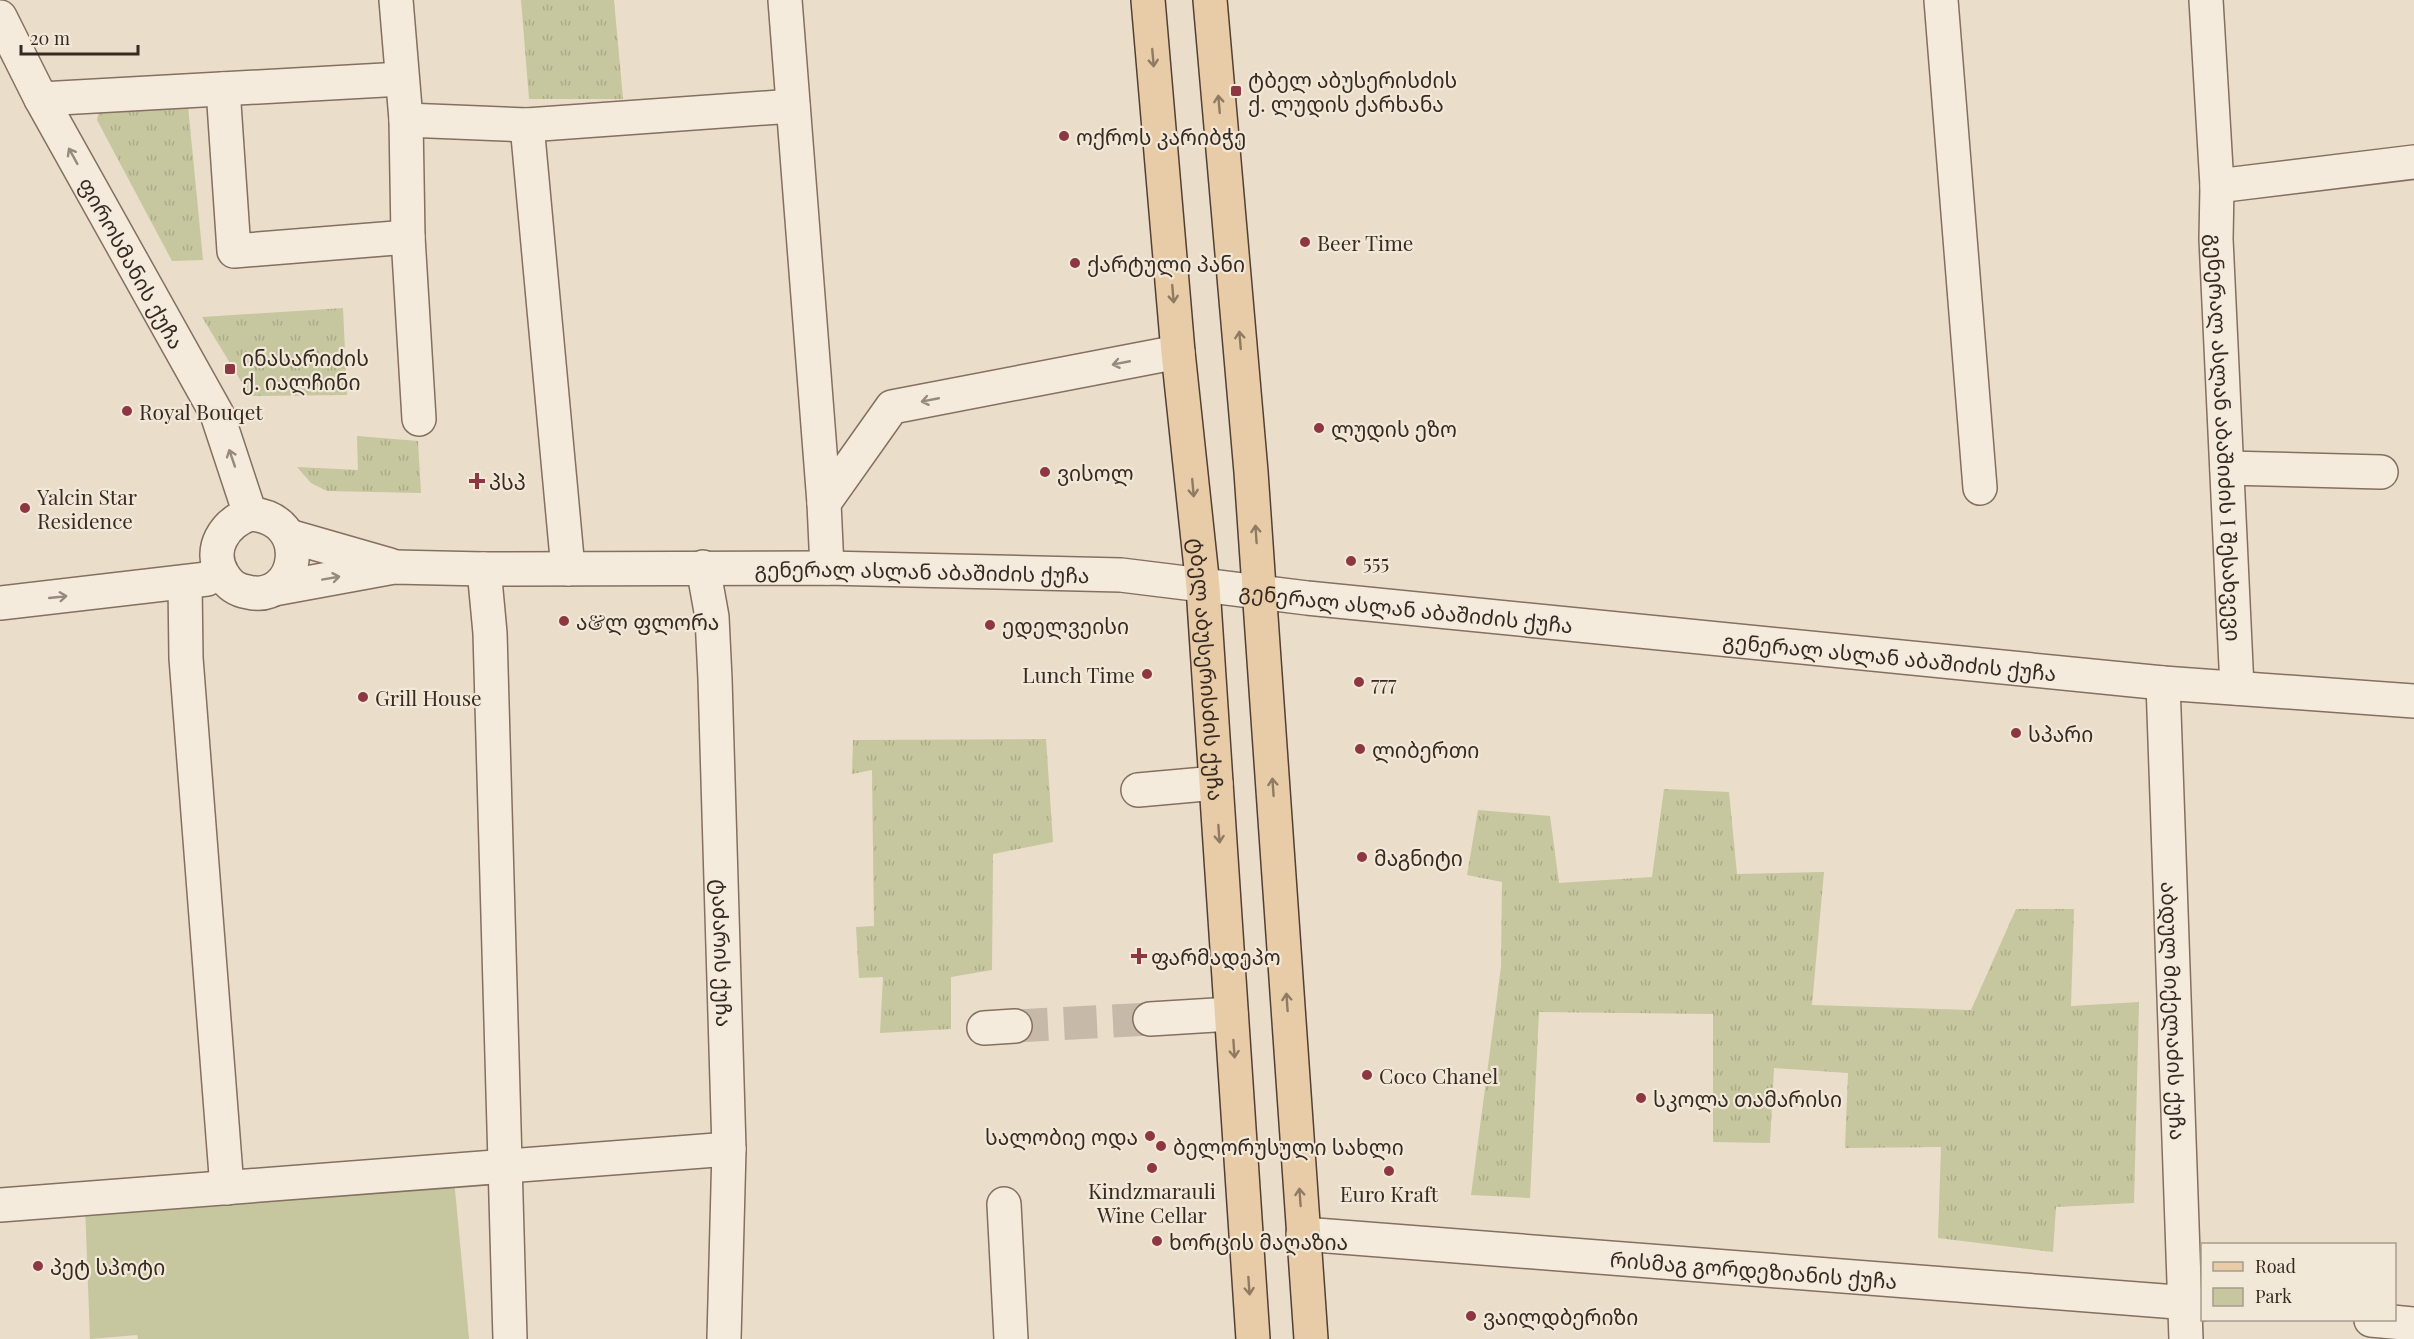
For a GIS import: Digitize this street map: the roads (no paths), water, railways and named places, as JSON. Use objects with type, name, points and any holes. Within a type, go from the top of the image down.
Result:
[{"type":"main road","name":"ტბელ აბუსერისძის ქუჩა","points":[[1148,0],[1178,352],[1203,586],[1253,1339]]},
{"type":"main road","points":[[1210,0],[1260,592],[1302,1234],[1311,1339]]},
{"type":"street","points":[[396,0],[406,120],[408,237],[419,419]]},
{"type":"street","points":[[785,0],[824,503],[827,568]]},
{"type":"street","points":[[1941,0],[1980,488]]},
{"type":"street","name":"გენერალ ასლან აბაშიძის I შესახვევი","points":[[2206,0],[2217,186],[2216,239],[2237,688]]},
{"type":"street","name":"ფიროსმანის ქუჩა","points":[[0,17],[41,99],[217,414],[250,514]]},
{"type":"street","points":[[41,99],[402,79]]},
{"type":"street","points":[[223,89],[234,251],[408,237]]},
{"type":"street","points":[[406,120],[527,125],[793,106]]},
{"type":"street","points":[[527,125],[566,526],[568,569]]},
{"type":"street","points":[[2217,186],[2414,162]]},
{"type":"street","points":[[824,503],[892,407],[1178,352]]},
{"type":"street","points":[[2227,468],[2381,472]]},
{"type":"street","points":[[250,514],[268,516],[289,536],[293,561],[287,577],[274,589],[256,594],[229,585],[216,557],[225,529],[250,514]]},
{"type":"street","name":"გენერალ ასლან აბაშიძის ქუჩა","points":[[289,536],[394,567]]},
{"type":"street","name":"გენერალ ასლან აბაშიძის ქუჩა","points":[[274,589],[394,567],[827,568],[1121,575],[1260,592],[2163,683],[2414,701]]},
{"type":"street","name":"ტაძარის ქუჩა","points":[[703,567],[712,617],[715,679],[729,1149],[724,1339]]},
{"type":"street","points":[[484,569],[490,645],[510,1339]]},
{"type":"street","points":[[0,603],[185,583],[224,576]]},
{"type":"street","points":[[185,583],[186,658],[227,1188]]},
{"type":"street","name":"აბდულ მიქელაძის ქუჩა","points":[[2163,683],[2193,1303],[2186,1339]]},
{"type":"street","points":[[1138,790],[1216,783]]},
{"type":"street","points":[[1150,1019],[1232,1014]]},
{"type":"street","points":[[0,1205],[729,1149]]},
{"type":"street","points":[[1004,1204],[1011,1339]]},
{"type":"street","name":"რისმაგ გორდეზიანის ქუჩა","points":[[1302,1234],[2193,1303]]},
{"type":"street","points":[[2382,1321],[2414,1324]]},
{"type":"tunnel","points":[[1015,1026],[1150,1019]]},
{"type":"place","name":"ტბელ აბუსერისძის ქ. ლუდის ქარხანა","points":[[1236,91]]},
{"type":"place","name":"ოქროს კარიბჭე","points":[[1064,136]]},
{"type":"place","name":"Beer Time","points":[[1305,242]]},
{"type":"place","name":"ქარტული პანი","points":[[1075,263]]},
{"type":"place","name":"ინასარიძის ქ. იალჩინი","points":[[230,369]]},
{"type":"place","name":"Royal Bouqet","points":[[127,411]]},
{"type":"place","name":"ლუდის ეზო","points":[[1319,428]]},
{"type":"place","name":"ვისოლ","points":[[1045,472]]},
{"type":"place","name":"პსპ","points":[[477,481]]},
{"type":"place","name":"Yalcin Star Residence","points":[[25,508]]},
{"type":"place","name":"555","points":[[1351,561]]},
{"type":"place","name":"ა&ლ ფლორა","points":[[564,621]]},
{"type":"place","name":"ედელვეისი","points":[[990,625]]},
{"type":"place","name":"Lunch Time","points":[[1147,674]]},
{"type":"place","name":"777","points":[[1359,682]]},
{"type":"place","name":"Grill House","points":[[363,697]]},
{"type":"place","name":"სპარი","points":[[2016,733]]},
{"type":"place","name":"ლიბერთი","points":[[1360,749]]},
{"type":"place","name":"მაგნიტი","points":[[1362,857]]},
{"type":"place","name":"ფარმადეპო","points":[[1139,956]]},
{"type":"place","name":"Coco Chanel","points":[[1367,1075]]},
{"type":"place","name":"სკოლა თამარისი","points":[[1641,1098]]},
{"type":"place","name":"სალობიე ოდა","points":[[1150,1136]]},
{"type":"place","name":"ბელორუსული სახლი","points":[[1161,1146]]},
{"type":"place","name":"Kindzmarauli Wine Cellar","points":[[1152,1168]]},
{"type":"place","name":"Euro Kraft","points":[[1389,1171]]},
{"type":"place","name":"ხორცის მაღაზია","points":[[1157,1241]]},
{"type":"place","name":"პეტ სპოტი","points":[[38,1266]]},
{"type":"place","name":"ვაილდბერიზი","points":[[1471,1316]]}]
